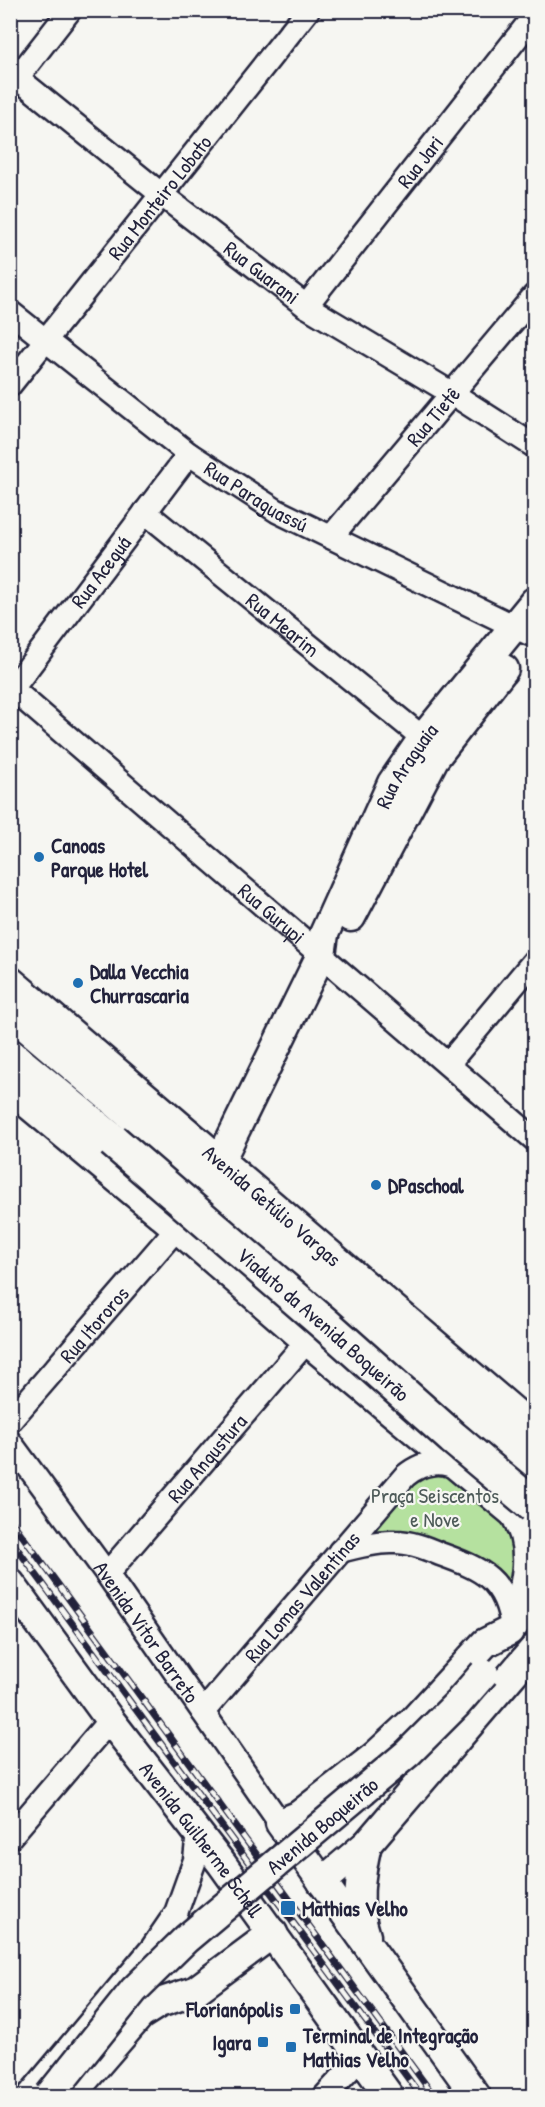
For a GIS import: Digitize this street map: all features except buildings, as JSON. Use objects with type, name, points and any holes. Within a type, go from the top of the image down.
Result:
[{"type":"highway","name":"Viaduto da Avenida Boqueirão","points":[[10,1010],[346,1296],[534,1463]]},
{"type":"highway","name":"Viaduto da Avenida Boqueirão","points":[[10,1056],[113,1141],[325,1324],[453,1438],[528,1517]]},
{"type":"main road","name":"Rua Araguaia","points":[[321,955],[336,946],[434,759],[526,630],[534,602]]},
{"type":"main road","name":"Rua Araguaia","points":[[221,1159],[321,955],[324,934],[392,783],[423,738],[526,630]]},
{"type":"main road","name":"Avenida Getúlio Vargas","points":[[10,981],[221,1159],[534,1429]]},
{"type":"main road","points":[[10,1089],[464,1472],[528,1517],[524,1533],[528,1559],[517,1630],[485,1643],[439,1695],[394,1738],[348,1779],[288,1824],[322,1882],[476,2097]]},
{"type":"main road","points":[[491,1493],[522,1495],[534,1489]]},
{"type":"main road","name":"Avenida Guilherme Schell","points":[[10,1583],[110,1720],[198,1832],[273,1933],[389,2097]]},
{"type":"main road","name":"Avenida Boqueirão","points":[[49,2097],[134,1990],[186,1939],[408,1753],[457,1704],[517,1630],[534,1600]]},
{"type":"main road","points":[[322,1882],[368,1844],[534,1649]]},
{"type":"main road","points":[[368,1844],[362,1864],[359,1898],[361,1919],[371,1949]]},
{"type":"main road","points":[[70,2097],[140,2015],[159,2003],[195,1991],[273,1933]]},
{"type":"street","points":[[13,79],[70,10]]},
{"type":"street","name":"Rua Monteiro Lobato","points":[[10,385],[308,10]]},
{"type":"street","name":"Rua Jari","points":[[306,306],[534,16]]},
{"type":"street","name":"Rua Guarani","points":[[13,79],[306,306],[453,394],[534,446]]},
{"type":"street","name":"Rua Tietê","points":[[331,537],[534,296]]},
{"type":"street","name":"Rua Paraguassú","points":[[10,312],[189,454],[277,510],[526,630]]},
{"type":"street","name":"Rua Aceguá","points":[[11,688],[189,454]]},
{"type":"street","name":"Rua Mearim","points":[[145,512],[423,738]]},
{"type":"street","name":"Rua Gurupi","points":[[11,688],[534,1139]]},
{"type":"street","points":[[448,1064],[534,961]]},
{"type":"street","name":"Rua Itororos","points":[[10,1421],[177,1228]]},
{"type":"street","name":"Rua Angustura","points":[[107,1574],[307,1341]]},
{"type":"street","name":"Avenida Vitor Barreto","points":[[10,1442],[107,1574],[203,1712],[288,1824]]},
{"type":"street","name":"Rua Lomas Valentinas","points":[[203,1712],[405,1476],[417,1467],[441,1463],[452,1465],[464,1472]]},
{"type":"street","points":[[340,1551],[365,1544],[396,1542],[420,1546],[469,1564],[483,1572],[500,1591],[517,1630]]},
{"type":"street","points":[[10,1837],[110,1720]]},
{"type":"street","points":[[28,2097],[152,1948],[176,1913],[195,1860],[198,1832]]},
{"type":"street","points":[[325,2097],[361,2057]]},
{"type":"green space","name":"Praça Seiscentos e Nove","points":[[423,1474],[448,1474],[498,1515],[513,1533],[518,1550],[508,1593],[405,1534],[370,1530],[406,1485]]},
{"type":"railway","points":[[10,1519],[434,2096]]},
{"type":"railway","points":[[10,1539],[421,2096]]},
{"type":"place","name":"Canoas Parque Hotel","points":[[39,857]]},
{"type":"place","name":"Dalla Vecchia Churrascaria","points":[[78,983]]},
{"type":"place","name":"DPaschoal","points":[[376,1185]]},
{"type":"place","name":"Mathias Velho","points":[[288,1908]]},
{"type":"place","name":"Florianópolis","points":[[295,2009]]},
{"type":"place","name":"Igara","points":[[263,2042]]},
{"type":"place","name":"Terminal de Integração Mathias Velho","points":[[291,2047]]}]
